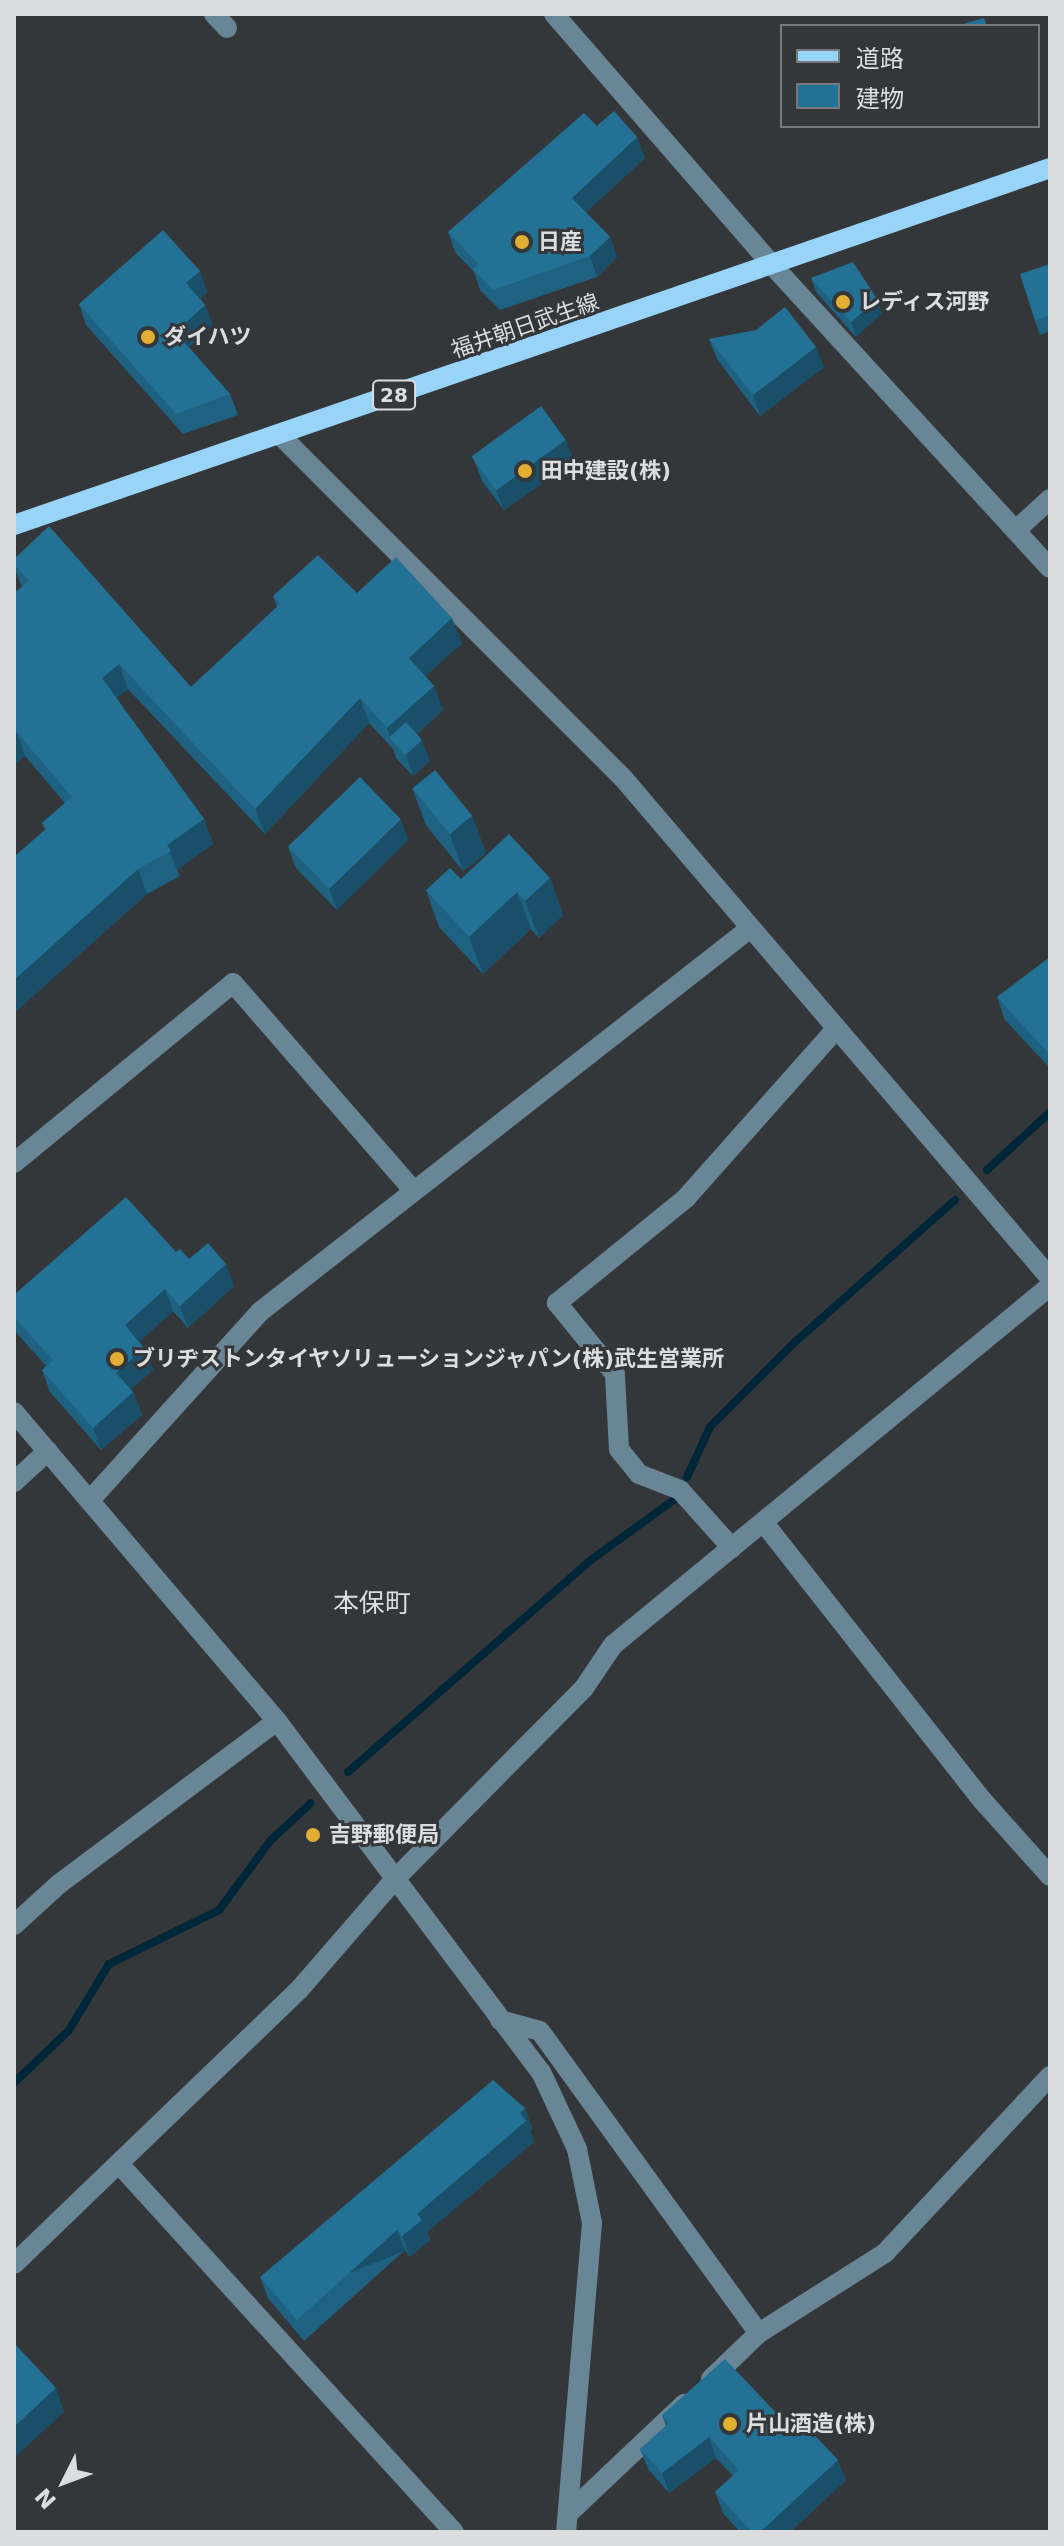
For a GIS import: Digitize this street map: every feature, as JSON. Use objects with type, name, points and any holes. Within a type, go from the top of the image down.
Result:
[{"type":"main road","name":"福井朝日武生線","points":[[14,525],[774,267],[1050,168]]},
{"type":"street","points":[[554,14],[774,267],[1050,568]]},
{"type":"street","points":[[279,434],[623,778],[748,930],[1050,1278]]},
{"type":"street","points":[[1016,530],[1050,499]]},
{"type":"street","points":[[91,1499],[261,1311],[412,1189],[748,930]]},
{"type":"street","points":[[14,1163],[233,983],[412,1189]]},
{"type":"street","points":[[732,1548],[680,1490],[639,1474],[619,1449],[615,1374],[557,1303],[686,1198],[835,1030]]},
{"type":"street","points":[[14,2264],[298,1991],[396,1878],[584,1688],[613,1645],[1050,1286]]},
{"type":"street","points":[[14,1412],[277,1721],[541,2072],[577,2149],[592,2223],[571,2511],[566,2532]]},
{"type":"street","points":[[14,1482],[48,1451]]},
{"type":"street","points":[[764,1523],[983,1801],[1050,1876]]},
{"type":"street","points":[[14,1925],[59,1884],[277,1721]]},
{"type":"street","points":[[500,2020],[540,2031],[759,2333]]},
{"type":"street","points":[[571,2511],[759,2333],[885,2253],[1050,2076]]},
{"type":"street","points":[[120,2165],[454,2532]]},
{"type":"building","points":[[984,18],[986,24],[963,24]]},
{"type":"building","points":[[614,111],[637,137],[572,198],[610,237],[590,256],[493,290],[473,269],[479,264],[448,232],[584,113],[597,126]]},
{"type":"building","points":[[163,230],[200,271],[186,283],[205,305],[175,332],[230,394],[176,414],[79,304]]},
{"type":"building","points":[[853,262],[877,299],[851,322],[811,278]]},
{"type":"building","points":[[1050,264],[1050,315],[1035,321],[1020,274]]},
{"type":"building","points":[[785,307],[816,347],[753,395],[709,339],[756,330]]},
{"type":"building","points":[[541,406],[566,440],[496,491],[471,457]]},
{"type":"building","points":[[49,526],[191,687],[280,604],[273,596],[318,555],[357,593],[396,557],[452,618],[409,658],[434,686],[387,728],[360,698],[255,809],[119,664],[102,678],[204,819],[167,845],[171,851],[138,869],[14,980],[14,857],[47,828],[42,823],[72,797],[16,731],[14,733],[14,593],[29,581],[14,564],[14,559]]},
{"type":"building","points":[[406,722],[422,740],[405,755],[389,737]]},
{"type":"building","points":[[435,770],[472,816],[450,834],[412,788]]},
{"type":"building","points":[[360,777],[401,819],[329,889],[288,846]]},
{"type":"building","points":[[509,834],[550,878],[525,901],[517,892],[469,937],[426,890],[450,868],[461,879]]},
{"type":"building","points":[[1050,957],[1050,1055],[997,997]]},
{"type":"building","points":[[126,1197],[176,1252],[180,1249],[189,1259],[208,1243],[226,1264],[180,1306],[165,1289],[125,1325],[144,1348],[116,1373],[133,1392],[93,1428],[42,1370],[53,1360],[14,1317],[14,1295]]},
{"type":"building","points":[[493,2080],[525,2108],[520,2113],[526,2121],[417,2214],[422,2220],[402,2236],[397,2230],[297,2320],[260,2277]]},
{"type":"building","points":[[14,2343],[56,2388],[14,2427]]},
{"type":"building","points":[[725,2359],[782,2419],[787,2415],[802,2432],[807,2427],[838,2460],[760,2532],[752,2532],[715,2492],[739,2470],[709,2437],[662,2473],[640,2449],[669,2423],[662,2415]]},
{"type":"waterway","points":[[987,1170],[1050,1112]]},
{"type":"waterway","points":[[687,1477],[710,1427],[795,1342],[955,1200]]},
{"type":"waterway","points":[[348,1772],[591,1560],[675,1499]]},
{"type":"waterway","points":[[14,2083],[69,2030],[109,1964],[219,1910],[271,1840],[311,1803]]},
{"type":"place","name":"日産","points":[[522,242]]},
{"type":"place","name":"レディス河野","points":[[843,302]]},
{"type":"place","name":"ダイハツ","points":[[148,337]]},
{"type":"place","name":"田中建設(株)","points":[[525,471]]},
{"type":"place","name":"ブリヂストンタイヤソリューションジャパン(株)武生営業所","points":[[117,1359]]},
{"type":"place","name":"吉野郵便局","points":[[313,1835]]},
{"type":"place","name":"片山酒造(株)","points":[[730,2424]]},
{"type":"district","name":"本保町","points":[[372,1604]]}]
